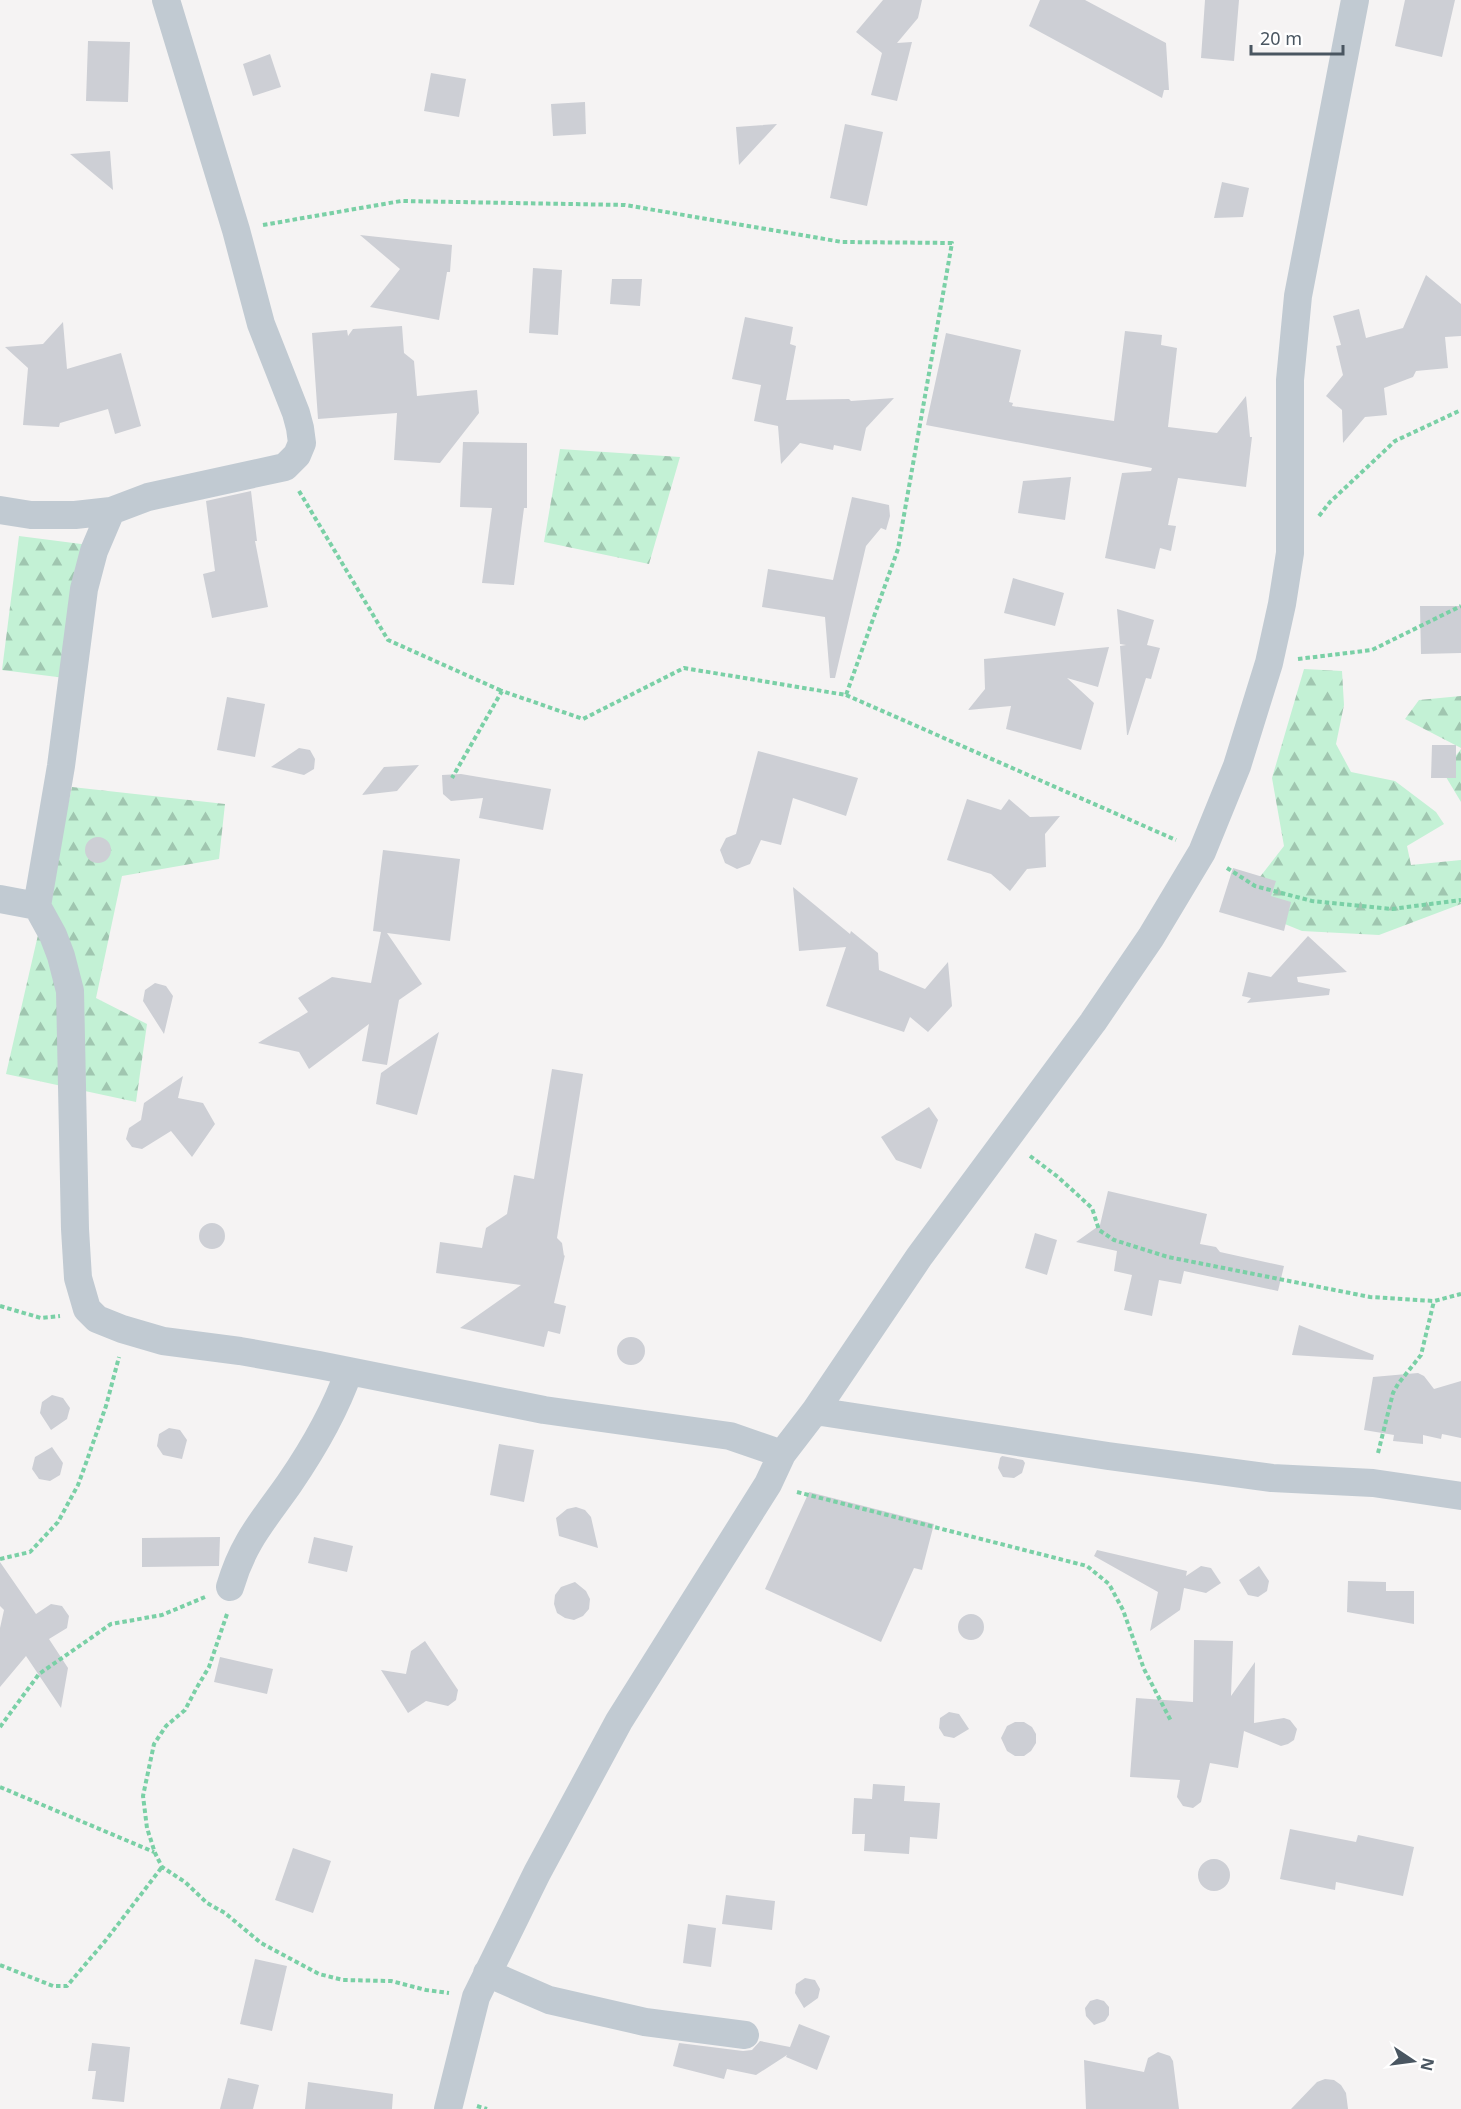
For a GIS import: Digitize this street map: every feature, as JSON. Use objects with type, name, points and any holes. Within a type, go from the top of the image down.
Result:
[{"type":"street","points":[[0,510],[31,515],[75,515],[111,511],[148,496],[285,467],[297,455],[302,443],[296,412],[261,324],[236,230],[166,0]]},
{"type":"street","points":[[448,2109],[482,1985],[537,1873],[619,1721],[768,1484],[782,1454],[815,1411],[919,1257],[1093,1022],[1151,937],[1202,852],[1237,766],[1269,663],[1282,604],[1290,553],[1290,380],[1298,296],[1355,0]]},
{"type":"street","points":[[111,511],[94,550],[84,589],[61,766],[37,906],[53,935],[70,991],[75,1229],[78,1278],[87,1309],[97,1318],[122,1329],[164,1341],[240,1351],[543,1410],[730,1436],[782,1454]]},
{"type":"street","points":[[0,898],[37,906]]},
{"type":"street","points":[[230,1587],[237,1562],[250,1537],[309,1454],[329,1417],[349,1371]]},
{"type":"street","points":[[815,1411],[1108,1456],[1272,1478],[1373,1483],[1461,1496]]},
{"type":"street","points":[[482,1985],[645,2022],[746,2035]]},
{"type":"path","points":[[236,230],[401,201],[413,201],[625,205],[842,242],[952,243],[898,549],[846,695]]},
{"type":"path","points":[[1290,553],[1330,502],[1395,441],[1461,410]]},
{"type":"path","points":[[285,467],[388,640],[502,691],[583,719],[684,668],[846,695],[1202,852],[1256,886],[1312,901],[1392,909],[1461,900]]},
{"type":"path","points":[[1269,663],[1372,650],[1461,606]]},
{"type":"path","points":[[452,778],[502,691]]},
{"type":"path","points":[[1007,1140],[1058,1177],[1092,1208],[1099,1230],[1114,1240],[1168,1257],[1358,1295],[1434,1301],[1461,1294]]},
{"type":"path","points":[[1373,1483],[1390,1403],[1398,1384],[1421,1355],[1434,1301]]},
{"type":"path","points":[[0,1306],[50,1319],[87,1309]]},
{"type":"path","points":[[0,1559],[30,1552],[58,1522],[78,1485],[106,1406],[117,1365],[122,1329]]},
{"type":"path","points":[[768,1484],[1087,1566],[1109,1584],[1123,1610],[1144,1670],[1171,1721]]},
{"type":"path","points":[[0,1727],[39,1674],[111,1624],[162,1615],[230,1587],[227,1616],[209,1667],[185,1710],[166,1726],[154,1744],[143,1796],[147,1828],[162,1867],[185,1882],[207,1903],[225,1913],[261,1943],[319,1974],[343,1980],[391,1981],[426,1990],[482,1985]]},
{"type":"path","points":[[0,1787],[155,1853]]},
{"type":"path","points":[[0,1965],[53,1986],[67,1986],[162,1867]]},
{"type":"green space","points":[[560,449],[680,457],[649,564],[544,542]]},
{"type":"green space","points":[[19,536],[89,545],[73,679],[2,670]]},
{"type":"green space","points":[[1304,669],[1342,671],[1344,705],[1336,744],[1351,772],[1395,781],[1436,812],[1444,824],[1407,846],[1411,865],[1461,860],[1461,904],[1379,935],[1302,931],[1238,905],[1284,846],[1272,778]]},
{"type":"green space","points":[[1461,696],[1461,748],[1405,719],[1419,700]]},
{"type":"green space","points":[[1461,749],[1461,802],[1443,772]]},
{"type":"green space","points":[[72,787],[225,804],[219,859],[122,876],[96,998],[147,1024],[136,1102],[6,1074]]},
{"type":"building","points":[[883,0],[922,0],[918,18],[897,43],[912,42],[897,101],[871,95],[882,53],[856,32]]},
{"type":"building","points":[[1040,0],[1085,0],[1166,43],[1169,90],[1164,90],[1162,98],[1029,26]]},
{"type":"building","points":[[1205,0],[1239,0],[1234,61],[1201,58]]},
{"type":"building","points":[[1405,0],[1455,0],[1442,57],[1395,46]]},
{"type":"building","points":[[88,41],[130,42],[128,102],[86,101]]},
{"type":"building","points":[[270,54],[281,87],[253,96],[243,64]]},
{"type":"building","points":[[431,73],[466,79],[459,117],[424,111]]},
{"type":"building","points":[[585,102],[586,134],[553,136],[551,104]]},
{"type":"building","points":[[777,124],[739,165],[736,127]]},
{"type":"building","points":[[845,124],[883,132],[867,206],[830,198]]},
{"type":"building","points":[[110,151],[113,190],[70,154]]},
{"type":"building","points":[[1222,182],[1249,188],[1243,217],[1214,218]]},
{"type":"building","points":[[360,235],[452,245],[450,272],[447,272],[439,320],[370,307],[400,269]]},
{"type":"building","points":[[533,268],[562,270],[558,335],[529,333]]},
{"type":"building","points":[[1426,275],[1461,304],[1461,336],[1445,337],[1448,368],[1416,371],[1413,377],[1384,388],[1387,415],[1365,417],[1343,443],[1342,410],[1326,396],[1343,375],[1336,346],[1341,345],[1333,316],[1359,309],[1366,338],[1403,328]]},
{"type":"building","points":[[612,279],[642,279],[640,306],[610,304]]},
{"type":"building","points":[[745,317],[793,327],[790,344],[796,346],[786,400],[849,399],[851,401],[894,398],[866,428],[861,451],[834,445],[833,450],[800,443],[781,464],[778,426],[754,421],[761,385],[732,379]]},
{"type":"building","points":[[63,322],[67,369],[121,353],[141,426],[115,434],[108,409],[60,423],[59,427],[23,425],[28,368],[5,347],[43,344]]},
{"type":"building","points":[[402,326],[404,353],[414,361],[417,396],[477,390],[479,413],[440,463],[394,460],[397,413],[318,419],[312,333],[347,330],[348,336],[353,329]]},
{"type":"building","points":[[1125,331],[1162,335],[1161,345],[1177,348],[1168,427],[1217,433],[1246,396],[1250,437],[1252,437],[1246,487],[1178,478],[1168,525],[1176,526],[1171,551],[1160,548],[1155,569],[1105,558],[1122,473],[1151,471],[1152,468],[926,425],[946,333],[1021,350],[1009,402],[1013,403],[1012,406],[1114,421]]},
{"type":"building","points":[[463,442],[527,443],[527,508],[524,508],[514,585],[482,583],[492,508],[460,507]]},
{"type":"building","points":[[1071,477],[1065,520],[1018,513],[1023,481]]},
{"type":"building","points":[[251,491],[257,541],[255,541],[268,607],[212,618],[203,574],[215,571],[206,501]]},
{"type":"building","points":[[852,497],[889,505],[890,516],[886,530],[881,528],[866,546],[835,678],[830,678],[825,617],[762,607],[768,569],[833,580]]},
{"type":"building","points":[[1013,578],[1064,593],[1055,626],[1004,613]]},
{"type":"building","points":[[1420,606],[1461,606],[1461,653],[1421,654]]},
{"type":"building","points":[[1117,609],[1154,620],[1147,645],[1160,648],[1151,679],[1146,678],[1128,735],[1120,646],[1126,645],[1120,644]]},
{"type":"building","points":[[1109,647],[1098,687],[1067,678],[1094,703],[1081,750],[1006,729],[1011,706],[968,710],[985,689],[984,659]]},
{"type":"building","points":[[227,697],[265,704],[255,757],[217,750]]},
{"type":"building","points":[[1432,745],[1456,745],[1456,778],[1431,778]]},
{"type":"building","points":[[299,748],[310,750],[315,759],[314,769],[304,775],[271,767]]},
{"type":"building","points":[[758,751],[858,778],[846,816],[793,798],[781,845],[761,840],[750,864],[737,869],[725,863],[720,850],[726,838],[736,834]]},
{"type":"building","points":[[419,765],[397,791],[362,795],[384,767]]},
{"type":"building","points":[[461,774],[551,789],[543,830],[479,818],[483,798],[451,801],[443,794],[442,775]]},
{"type":"building","points":[[967,799],[1001,810],[1009,799],[1030,817],[1060,816],[1045,834],[1046,867],[1027,869],[1010,891],[991,874],[947,860]]},
{"type":"building","points":[[98,837],[107,841],[111,850],[107,859],[98,863],[89,859],[85,850],[89,841]]},
{"type":"building","points":[[383,850],[460,859],[450,941],[387,933],[422,984],[399,1000],[387,1065],[362,1061],[369,1024],[309,1069],[299,1052],[258,1043],[308,1012],[298,998],[332,977],[371,983],[381,932],[373,931]]},
{"type":"building","points":[[1233,868],[1276,881],[1271,896],[1291,902],[1284,931],[1219,912]]},
{"type":"building","points":[[793,887],[850,934],[851,931],[878,953],[879,970],[925,989],[948,962],[952,1006],[928,1032],[910,1017],[904,1032],[826,1006],[846,947],[799,951]]},
{"type":"building","points":[[1308,936],[1347,972],[1297,977],[1298,982],[1330,989],[1329,995],[1247,1003],[1251,998],[1242,996],[1248,972],[1271,977]]},
{"type":"building","points":[[155,983],[166,986],[173,996],[164,1034],[143,1001],[145,990]]},
{"type":"building","points":[[439,1032],[417,1115],[376,1104],[381,1073]]},
{"type":"building","points":[[552,1069],[583,1074],[557,1238],[562,1243],[565,1255],[554,1303],[566,1306],[560,1334],[548,1331],[544,1347],[460,1328],[521,1285],[436,1273],[440,1242],[482,1248],[486,1228],[507,1214],[514,1175],[534,1179]]},
{"type":"building","points":[[183,1076],[178,1098],[203,1103],[215,1124],[192,1157],[171,1131],[142,1149],[132,1147],[126,1139],[129,1128],[141,1120],[144,1103]]},
{"type":"building","points":[[929,1107],[938,1120],[921,1169],[896,1160],[881,1137]]},
{"type":"building","points":[[1108,1191],[1207,1214],[1200,1244],[1216,1247],[1220,1252],[1284,1266],[1278,1291],[1184,1271],[1181,1284],[1159,1280],[1152,1316],[1124,1310],[1132,1275],[1114,1271],[1117,1251],[1076,1242],[1100,1225]]},
{"type":"building","points":[[212,1223],[221,1227],[225,1236],[221,1245],[212,1249],[203,1245],[199,1236],[203,1227]]},
{"type":"building","points":[[1035,1233],[1057,1240],[1047,1275],[1025,1268]]},
{"type":"building","points":[[1299,1325],[1374,1355],[1373,1360],[1292,1355]]},
{"type":"building","points":[[631,1337],[641,1341],[645,1351],[641,1361],[631,1365],[621,1361],[617,1351],[621,1341]]},
{"type":"building","points":[[1418,1373],[1424,1376],[1434,1389],[1461,1381],[1461,1438],[1442,1434],[1441,1439],[1423,1435],[1423,1444],[1393,1441],[1394,1435],[1364,1430],[1373,1377]]},
{"type":"building","points":[[52,1395],[63,1398],[70,1408],[67,1419],[51,1430],[40,1413],[42,1402]]},
{"type":"building","points":[[169,1428],[180,1430],[187,1440],[182,1459],[163,1455],[157,1446],[159,1434]]},
{"type":"building","points":[[499,1444],[534,1450],[524,1502],[490,1495]]},
{"type":"building","points":[[52,1447],[63,1463],[60,1475],[50,1481],[39,1479],[32,1469],[35,1457]]},
{"type":"building","points":[[1002,1456],[1023,1460],[1025,1463],[1022,1473],[1014,1478],[1003,1477],[998,1468]]},
{"type":"building","points":[[809,1492],[934,1524],[922,1570],[914,1568],[881,1642],[765,1589]]},
{"type":"building","points":[[576,1507],[585,1510],[591,1517],[598,1548],[559,1536],[556,1518],[567,1509]]},
{"type":"building","points":[[220,1537],[219,1566],[142,1567],[142,1538]]},
{"type":"building","points":[[314,1537],[353,1546],[347,1572],[308,1563]]},
{"type":"building","points":[[1097,1550],[1187,1571],[1186,1576],[1201,1566],[1211,1568],[1221,1583],[1206,1593],[1184,1588],[1180,1610],[1150,1631],[1158,1592],[1094,1556]]},
{"type":"building","points":[[0,1562],[36,1614],[51,1604],[62,1606],[69,1616],[67,1628],[49,1639],[68,1668],[61,1708],[26,1656],[0,1687],[0,1628],[4,1610],[0,1606]]},
{"type":"building","points":[[1259,1566],[1269,1581],[1267,1591],[1258,1597],[1248,1595],[1239,1580]]},
{"type":"building","points":[[1348,1581],[1386,1582],[1386,1591],[1414,1591],[1414,1624],[1347,1612]]},
{"type":"building","points":[[575,1582],[586,1591],[590,1599],[589,1609],[583,1616],[574,1620],[557,1613],[554,1604],[555,1595],[561,1587]]},
{"type":"building","points":[[971,1614],[980,1618],[984,1627],[980,1636],[971,1640],[962,1636],[958,1627],[962,1618]]},
{"type":"building","points":[[1194,1640],[1233,1641],[1231,1696],[1255,1662],[1254,1723],[1284,1718],[1290,1720],[1297,1729],[1294,1740],[1281,1746],[1244,1731],[1238,1768],[1210,1763],[1201,1802],[1193,1808],[1183,1806],[1177,1797],[1180,1780],[1130,1777],[1136,1698],[1193,1702]]},
{"type":"building","points":[[425,1641],[458,1690],[456,1700],[448,1706],[426,1701],[408,1713],[381,1670],[406,1674],[411,1651]]},
{"type":"building","points":[[220,1657],[273,1669],[267,1694],[214,1682]]},
{"type":"building","points":[[949,1712],[959,1714],[969,1729],[954,1738],[944,1736],[939,1728],[940,1718]]},
{"type":"building","points":[[1015,1722],[1024,1722],[1032,1727],[1036,1734],[1036,1743],[1024,1756],[1015,1756],[1007,1751],[1001,1738],[1007,1726]]},
{"type":"building","points":[[873,1784],[905,1786],[904,1801],[940,1803],[937,1839],[910,1837],[909,1854],[864,1851],[865,1834],[852,1834],[854,1798],[872,1799]]},
{"type":"building","points":[[1290,1829],[1356,1842],[1358,1835],[1414,1847],[1403,1896],[1336,1882],[1335,1890],[1280,1879]]},
{"type":"building","points":[[293,1848],[331,1861],[313,1913],[275,1900]]},
{"type":"building","points":[[1214,1859],[1225,1864],[1230,1875],[1225,1886],[1214,1891],[1203,1886],[1198,1875],[1203,1864]]},
{"type":"building","points":[[726,1895],[775,1901],[772,1930],[722,1924]]},
{"type":"building","points":[[688,1924],[716,1928],[711,1967],[683,1963]]},
{"type":"building","points":[[255,1959],[287,1966],[272,2031],[240,2024]]},
{"type":"building","points":[[805,1978],[815,1980],[820,1989],[818,1998],[804,2008],[795,1993],[796,1984]]},
{"type":"building","points":[[1097,1999],[1104,2001],[1109,2007],[1109,2015],[1105,2021],[1094,2025],[1086,2016],[1085,2008],[1090,2001]]},
{"type":"building","points":[[799,2024],[830,2036],[817,2070],[786,2057],[787,2055],[756,2075],[727,2069],[724,2079],[673,2066],[679,2043],[743,2051],[752,2050],[760,2041],[790,2047]]},
{"type":"building","points":[[92,2043],[130,2047],[124,2102],[92,2099],[96,2071],[88,2071]]},
{"type":"building","points":[[1158,2052],[1170,2056],[1173,2061],[1179,2109],[1086,2109],[1084,2060],[1144,2072],[1148,2058]]},
{"type":"building","points":[[228,2078],[259,2085],[253,2109],[220,2109]]},
{"type":"building","points":[[1325,2079],[1334,2080],[1341,2085],[1346,2093],[1348,2109],[1291,2109],[1317,2082]]},
{"type":"building","points":[[308,2082],[393,2094],[392,2109],[305,2109]]}]
